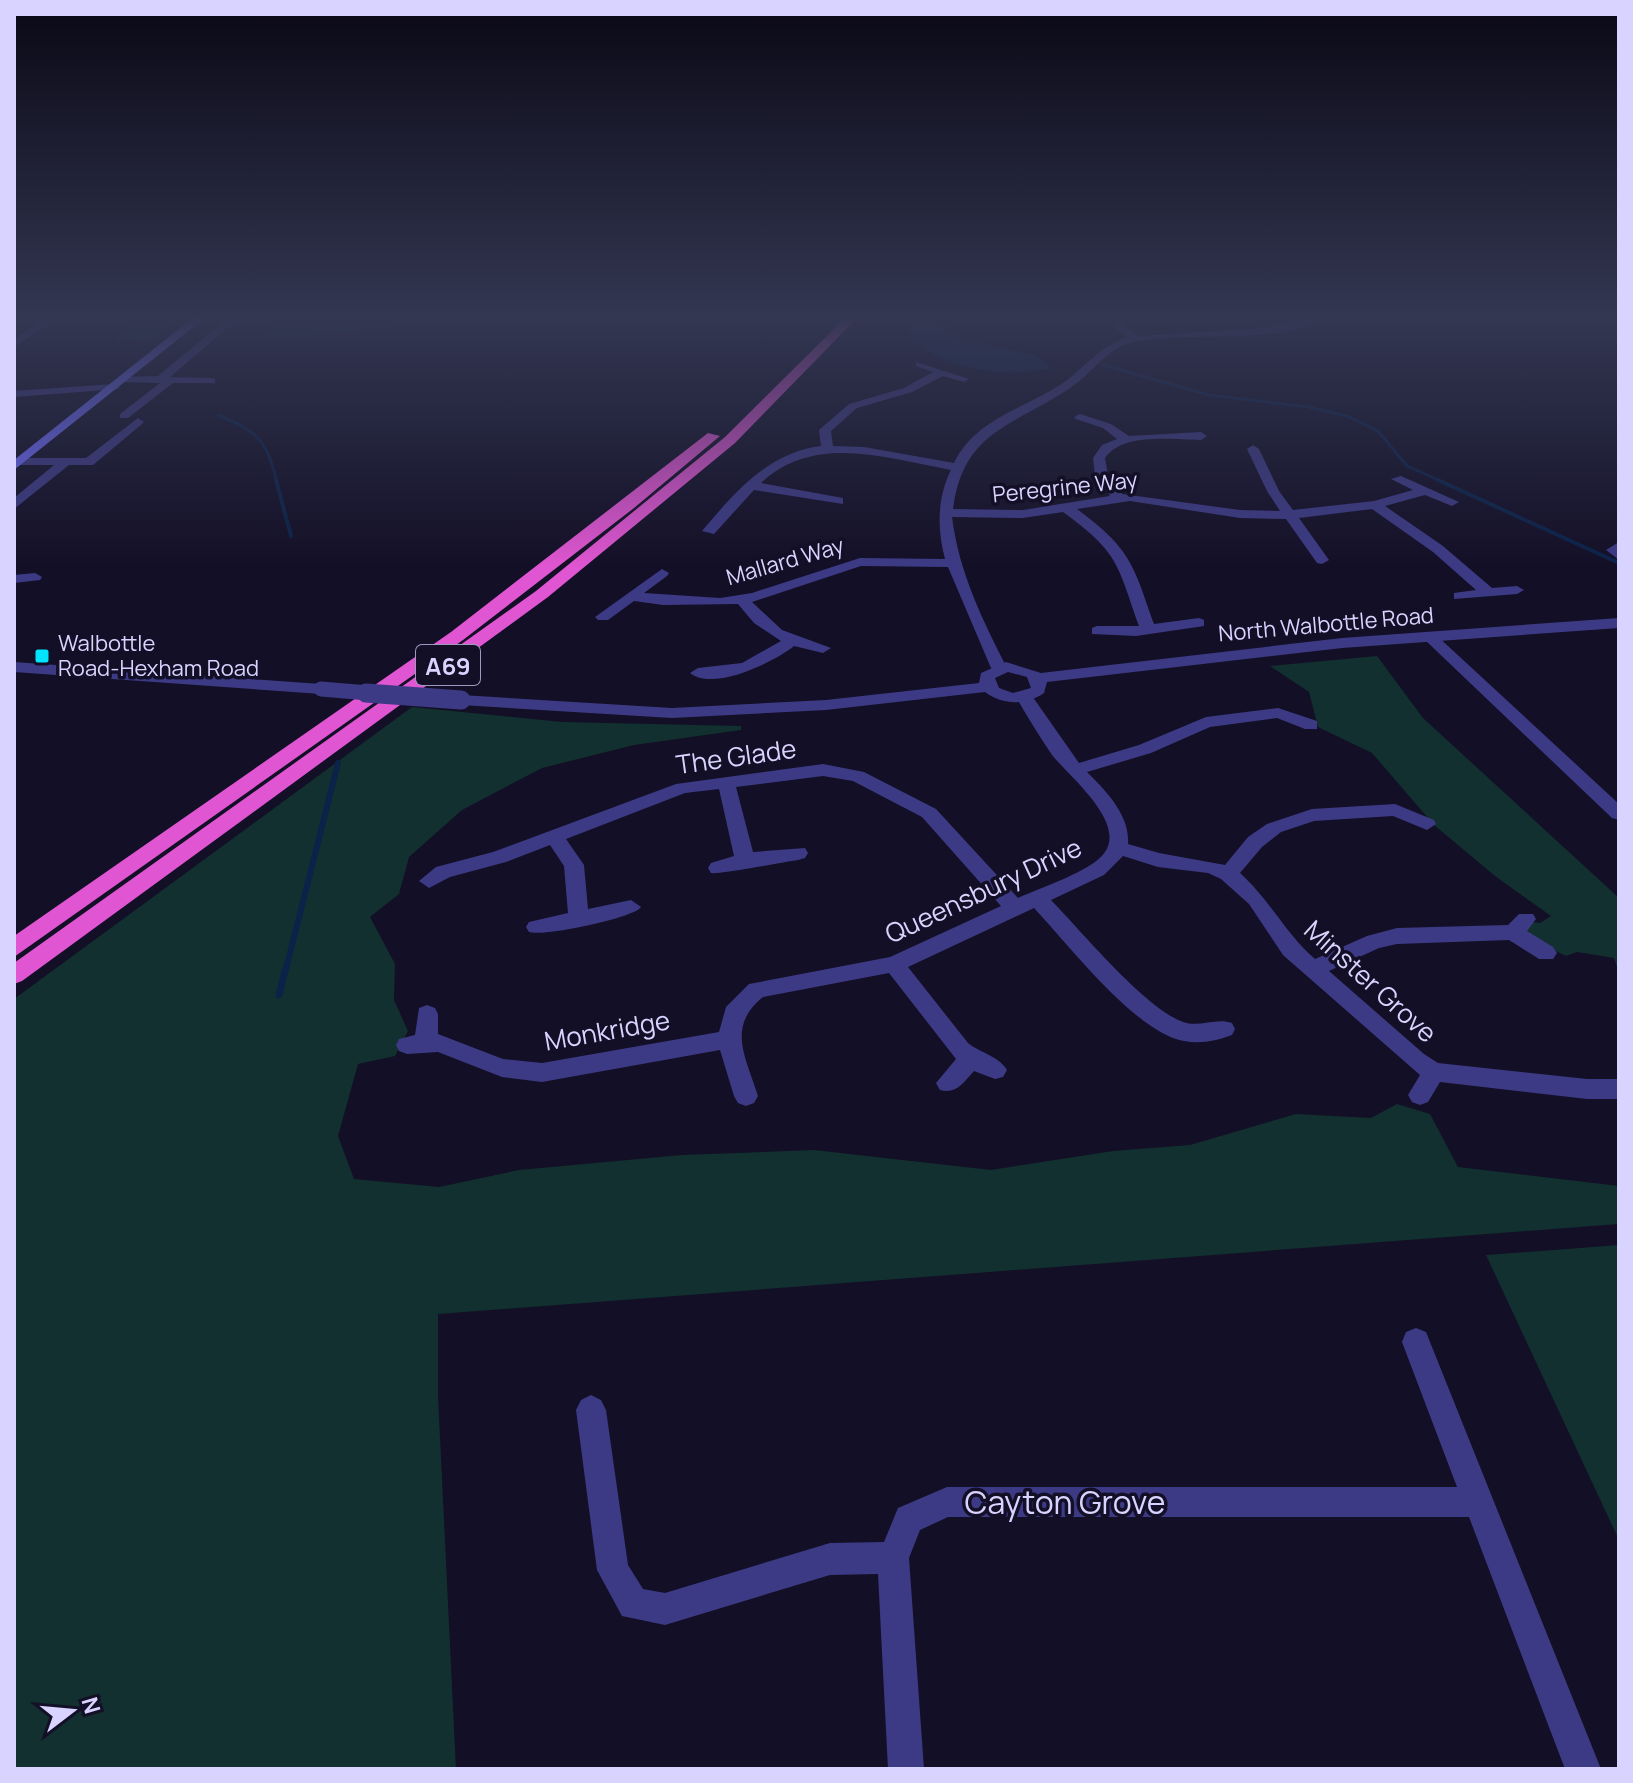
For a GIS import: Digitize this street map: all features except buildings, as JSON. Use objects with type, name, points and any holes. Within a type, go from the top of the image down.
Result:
[{"type":"highway","name":"A69","points":[[14,948],[420,663],[607,525],[754,400]]},
{"type":"highway","name":"A69","points":[[14,975],[443,669],[554,585],[730,440],[770,400]]},
{"type":"main road","points":[[17,463],[97,400]]},
{"type":"street","points":[[143,400],[128,413],[155,410]]},
{"type":"street","points":[[827,450],[825,430],[845,410],[870,400]]},
{"type":"street","points":[[988,687],[987,676],[999,668],[951,563],[946,513],[957,467],[976,440],[996,418],[1037,400]]},
{"type":"street","points":[[860,403],[880,410]]},
{"type":"street","points":[[1080,417],[1106,420],[1125,439]]},
{"type":"street","points":[[17,463],[89,462],[138,422]]},
{"type":"street","points":[[1117,497],[1105,483],[1099,460],[1106,446],[1125,439],[1204,440],[1192,423]]},
{"type":"street","points":[[1253,449],[1288,515],[1322,560]]},
{"type":"street","points":[[709,531],[782,461],[827,450],[957,467]]},
{"type":"street","points":[[14,505],[66,462]]},
{"type":"street","points":[[1397,479],[1452,502]]},
{"type":"street","points":[[754,486],[802,501],[838,501]]},
{"type":"street","name":"Peregrine Way","points":[[946,513],[1007,515],[1117,497],[1157,499],[1240,514],[1288,515],[1375,505],[1425,491]]},
{"type":"street","points":[[1375,505],[1438,549],[1489,593]]},
{"type":"street","points":[[1065,507],[1098,532],[1118,553],[1131,575],[1148,629]]},
{"type":"street","points":[[722,520],[743,525]]},
{"type":"street","points":[[1619,546],[1613,550],[1619,556]]},
{"type":"street","name":"Mallard Way","points":[[633,596],[663,601],[743,600],[848,564],[886,560],[951,563]]},
{"type":"street","points":[[603,617],[662,573]]},
{"type":"street","points":[[14,579],[35,577]]},
{"type":"street","points":[[1459,596],[1517,590]]},
{"type":"street","points":[[743,600],[758,619],[790,642],[823,648]]},
{"type":"street","points":[[1097,631],[1199,623]]},
{"type":"street","name":"North Walbottle Road","points":[[999,668],[1025,669],[1038,678],[1203,657],[1619,623]]},
{"type":"street","points":[[1430,637],[1619,814]]},
{"type":"street","points":[[698,673],[754,674],[790,642]]},
{"type":"street","points":[[14,667],[672,713],[826,705],[988,687],[1003,696],[1024,697],[1038,690],[1038,678]]},
{"type":"street","name":"Queensbury Drive","points":[[727,1040],[730,1020],[741,1001],[757,990],[894,964],[1097,870],[1117,847],[1113,816],[1075,770],[1024,697]]},
{"type":"street","points":[[1075,770],[1145,749],[1206,722],[1259,713],[1305,715]]},
{"type":"street","name":"The Glade","points":[[430,855],[436,876],[499,857],[657,795],[726,781],[823,770],[858,776],[929,813],[1015,908]]},
{"type":"street","points":[[726,781],[745,860]]},
{"type":"street","points":[[1228,874],[1255,842],[1274,828],[1312,815],[1403,805],[1427,824]]},
{"type":"street","points":[[554,836],[574,865],[579,920]]},
{"type":"street","name":"Minster Grove","points":[[1117,847],[1144,857],[1211,867],[1228,874],[1256,899],[1273,928],[1312,970],[1416,1061],[1434,1072],[1587,1089],[1619,1089]]},
{"type":"street","points":[[718,868],[745,860],[798,853]]},
{"type":"street","points":[[1037,898],[1150,1016],[1182,1032],[1202,1034],[1224,1029]]},
{"type":"street","points":[[536,927],[631,907]]},
{"type":"street","points":[[1312,970],[1374,941],[1397,936],[1520,926],[1546,953]]},
{"type":"street","points":[[894,964],[971,1059],[995,1070]]},
{"type":"street","name":"Monkridge","points":[[427,1014],[416,1042],[448,1043],[515,1071],[551,1072],[666,1048],[727,1040]]},
{"type":"street","points":[[727,1040],[746,1096]]},
{"type":"street","points":[[948,1083],[971,1059]]},
{"type":"street","points":[[1420,1095],[1434,1072]]},
{"type":"street","points":[[1416,1342],[1583,1769]]},
{"type":"street","points":[[591,1410],[613,1570],[634,1604],[665,1609],[830,1559],[893,1558]]},
{"type":"street","name":"Cayton Grove","points":[[906,1769],[893,1558],[909,1519],[947,1502],[1479,1502]]},
{"type":"green space","points":[[1377,656],[1423,718],[1619,898],[1619,973],[1614,958],[1577,952],[1566,956],[1517,932],[1527,921],[1540,923],[1551,916],[1495,876],[1434,825],[1372,753],[1318,727],[1309,692],[1270,666]]},
{"type":"green space","points":[[412,707],[562,722],[741,726],[741,730],[634,745],[542,768],[462,810],[409,857],[399,894],[370,917],[395,964],[394,1000],[408,1031],[395,1056],[358,1064],[338,1136],[354,1179],[439,1187],[519,1170],[682,1155],[814,1150],[991,1170],[1113,1151],[1190,1145],[1296,1114],[1371,1118],[1397,1104],[1430,1114],[1458,1167],[1619,1186],[1619,1224],[438,1314],[438,1396],[456,1769],[14,1769],[14,999]]},
{"type":"green space","points":[[1619,1245],[1619,1540],[1486,1255]]},
{"type":"waterway","points":[[1252,400],[1308,407],[1347,416],[1378,431],[1407,466],[1443,482]]},
{"type":"waterway","points":[[218,415],[259,439],[269,456],[277,482]]},
{"type":"waterway","points":[[276,480],[291,536]]},
{"type":"waterway","points":[[1438,480],[1619,563]]},
{"type":"waterway","points":[[286,969],[338,763]]},
{"type":"waterway","points":[[279,995],[286,967]]},
{"type":"place","name":"Walbottle Road-Hexham Road","points":[[42,656]]}]
